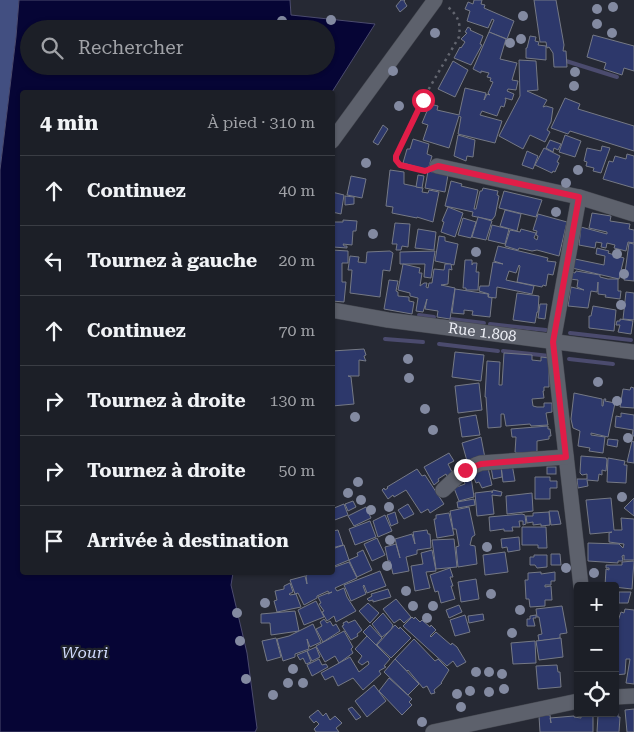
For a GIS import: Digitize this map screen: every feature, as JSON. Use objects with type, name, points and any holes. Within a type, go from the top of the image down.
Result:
[{"type":"street","points":[[335,137],[441,3]]},
{"type":"street","points":[[438,166],[579,197],[634,214]]},
{"type":"street","points":[[579,197],[553,342],[581,582]]},
{"type":"street","name":"Rue 1.808","points":[[335,311],[388,320],[634,352]]},
{"type":"street","points":[[444,490],[465,470],[472,466],[566,457]]},
{"type":"street","points":[[619,697],[634,696]]},
{"type":"street","points":[[433,732],[453,730],[574,702]]},
{"type":"path","points":[[438,166],[425,171],[400,165],[396,160],[396,156],[423,100],[459,37],[461,26],[457,16],[441,3]]},
{"type":"shaded area","points":[[0,0],[19,0],[0,170]]},
{"type":"water","name":"Wouri","points":[[19,0],[290,0],[291,15],[375,24],[333,90],[20,90],[20,575],[233,575],[231,585],[247,653],[257,728],[255,732],[0,732],[0,170]]},
{"type":"building","points":[[401,0],[405,0],[407,6],[400,12],[396,6]]},
{"type":"building","points":[[474,0],[482,0],[481,4],[485,5],[484,8],[514,21],[507,39],[489,32],[494,20],[492,19],[488,28],[467,21],[470,11],[465,9],[468,2],[473,4]]},
{"type":"building","points":[[534,0],[556,0],[564,45],[563,51],[566,51],[567,67],[554,67],[553,53],[549,47],[547,48],[546,42],[540,42]]},
{"type":"building","points":[[468,27],[470,30],[483,36],[480,44],[482,45],[471,65],[454,58],[465,42],[461,39],[467,33],[465,32]]},
{"type":"building","points":[[489,32],[506,39],[500,59],[517,63],[512,80],[518,81],[516,90],[508,89],[507,91],[514,94],[512,100],[505,98],[504,107],[501,106],[497,116],[482,111],[480,115],[502,121],[495,143],[458,134],[461,117],[459,116],[449,148],[423,140],[428,125],[422,123],[430,104],[438,106],[437,110],[459,115],[465,88],[486,93],[484,100],[487,94],[490,95],[488,93],[493,82],[490,81],[491,78],[487,77],[489,73],[481,71],[481,73],[473,69]]},
{"type":"building","points":[[593,35],[634,46],[634,71],[624,68],[622,75],[604,69],[606,63],[587,57]]},
{"type":"building","points":[[530,36],[536,37],[535,41],[539,42],[538,45],[546,46],[546,60],[526,58],[526,48]]},
{"type":"building","points":[[519,60],[536,61],[538,90],[527,91],[547,100],[543,107],[553,108],[551,122],[547,130],[550,132],[545,142],[530,135],[523,149],[499,136],[520,96]]},
{"type":"building","points":[[453,61],[468,70],[455,97],[438,89]]},
{"type":"building","points":[[565,98],[580,104],[578,109],[634,126],[634,151],[570,131],[568,134],[551,128]]},
{"type":"building","points":[[383,125],[388,129],[378,145],[373,142]]},
{"type":"building","points":[[458,135],[475,140],[473,157],[467,156],[466,161],[454,156]]},
{"type":"building","points":[[565,135],[581,141],[575,157],[559,152]]},
{"type":"building","points":[[413,139],[429,144],[427,154],[432,156],[428,170],[403,163],[407,149],[410,149]]},
{"type":"building","points":[[550,140],[561,144],[558,150],[554,148],[553,152],[546,148]]},
{"type":"building","points":[[602,146],[610,148],[601,173],[593,171],[594,168],[586,166],[587,162],[584,161],[587,148],[601,151]]},
{"type":"building","points":[[544,148],[560,156],[555,172],[553,171],[552,173],[535,165]]},
{"type":"building","points":[[527,151],[538,156],[533,169],[522,165]]},
{"type":"building","points":[[627,154],[634,156],[634,188],[603,179],[609,161],[613,162],[615,156],[626,159]]},
{"type":"building","points":[[390,170],[404,172],[404,184],[423,188],[422,192],[428,193],[429,190],[439,192],[433,222],[392,213],[393,207],[386,206]]},
{"type":"building","points":[[428,171],[448,175],[445,192],[425,188]]},
{"type":"building","points":[[418,175],[424,176],[422,188],[416,187]]},
{"type":"building","points":[[351,176],[366,179],[362,198],[347,195]]},
{"type":"building","points":[[451,181],[462,184],[461,186],[478,190],[474,209],[476,209],[480,191],[483,188],[498,191],[497,195],[499,196],[495,216],[492,220],[472,216],[473,212],[445,206]]},
{"type":"building","points":[[504,191],[542,200],[536,217],[499,208]]},
{"type":"building","points":[[335,193],[344,195],[341,214],[335,213]]},
{"type":"building","points":[[345,196],[354,197],[354,204],[345,205]]},
{"type":"building","points":[[448,207],[463,213],[455,237],[441,232],[444,222],[442,221]]},
{"type":"building","points":[[505,210],[521,214],[517,231],[500,226]]},
{"type":"building","points":[[592,213],[611,216],[610,221],[630,224],[629,229],[634,230],[634,243],[628,242],[626,251],[614,248],[615,245],[607,243],[606,248],[601,247],[602,243],[596,242],[595,248],[579,245],[581,227],[607,234],[607,232],[589,228]]},
{"type":"building","points":[[538,214],[567,222],[559,256],[537,250],[532,251],[519,248],[518,250],[505,246],[510,230],[520,232],[521,229],[536,233],[534,238],[537,240],[537,231],[533,230]]},
{"type":"building","points":[[478,217],[492,221],[486,240],[472,237]]},
{"type":"building","points":[[463,218],[476,222],[471,238],[458,235]]},
{"type":"building","points":[[343,220],[357,221],[356,231],[353,231],[352,245],[343,244],[347,248],[335,247],[335,222],[343,222]]},
{"type":"building","points":[[395,223],[410,224],[408,247],[402,246],[401,250],[396,250],[397,244],[392,244]]},
{"type":"building","points":[[492,225],[509,229],[505,244],[488,240]]},
{"type":"building","points":[[418,229],[436,232],[434,250],[415,248]]},
{"type":"building","points":[[439,236],[445,237],[445,241],[458,244],[454,265],[435,261]]},
{"type":"building","points":[[629,243],[634,244],[634,281],[624,280]]},
{"type":"building","points":[[498,246],[548,258],[547,261],[556,262],[553,275],[548,274],[546,286],[543,285],[542,287],[517,282],[519,265],[516,273],[509,271],[506,280],[534,286],[532,294],[497,287],[496,298],[488,297],[489,294],[479,291],[480,286],[489,286],[493,262],[503,264],[494,261]]},
{"type":"building","points":[[597,248],[624,258],[619,279],[572,268],[575,259],[604,265],[605,256],[596,254]]},
{"type":"building","points":[[335,250],[348,251],[348,263],[342,263],[342,282],[346,282],[344,302],[335,301]]},
{"type":"building","points":[[390,251],[393,253],[390,271],[383,270],[380,297],[350,293],[352,270],[348,270],[350,256],[359,257],[358,262],[366,263],[367,252]]},
{"type":"building","points":[[435,251],[431,278],[424,277],[425,264],[400,264],[400,252]]},
{"type":"building","points":[[465,260],[472,260],[472,265],[477,263],[476,272],[479,272],[478,290],[466,290],[466,288],[463,288]]},
{"type":"building","points":[[403,264],[420,268],[419,273],[422,273],[420,286],[427,283],[426,287],[428,288],[429,283],[432,283],[434,269],[444,270],[445,264],[451,264],[452,270],[449,269],[448,284],[441,285],[455,288],[450,319],[437,317],[438,311],[425,309],[427,299],[423,312],[416,311],[418,298],[410,296],[410,293],[398,290]]},
{"type":"building","points":[[576,271],[600,275],[600,277],[608,279],[618,279],[618,291],[621,291],[620,299],[598,294],[598,282],[597,292],[591,291],[588,308],[568,306],[571,287],[584,290],[577,287],[578,280],[570,279],[572,272],[575,273]]},
{"type":"building","points":[[389,280],[398,281],[396,291],[398,296],[409,297],[409,301],[414,302],[412,314],[384,309]]},
{"type":"building","points":[[455,289],[488,294],[488,297],[492,298],[490,317],[472,315],[473,311],[464,310],[464,314],[452,313]]},
{"type":"building","points":[[626,292],[634,293],[634,320],[623,319]]},
{"type":"building","points":[[517,293],[539,296],[535,323],[513,320]]},
{"type":"building","points":[[540,304],[547,304],[545,319],[538,318]]},
{"type":"building","points":[[593,306],[616,310],[614,331],[589,328],[589,316],[591,316]]},
{"type":"building","points":[[620,319],[633,321],[631,334],[618,332],[620,325],[616,325]]},
{"type":"building","points":[[364,349],[366,361],[359,360],[359,376],[348,376],[351,377],[354,404],[335,406],[335,351]]},
{"type":"building","points":[[455,352],[484,355],[481,381],[452,377]]},
{"type":"building","points":[[504,353],[532,355],[532,360],[541,361],[541,357],[549,358],[549,387],[544,387],[544,398],[532,399],[533,406],[537,407],[544,407],[544,403],[552,403],[552,412],[546,413],[548,425],[506,426],[504,414],[501,414],[501,427],[488,428],[485,397],[487,361],[500,362],[499,385],[502,385]]},
{"type":"building","points":[[479,383],[482,410],[458,413],[455,386]]},
{"type":"building","points":[[631,387],[634,388],[634,408],[620,407],[623,389],[630,390]]},
{"type":"building","points":[[574,393],[602,399],[602,406],[604,399],[606,399],[605,401],[615,403],[608,437],[591,433],[591,435],[605,437],[603,453],[589,451],[590,448],[578,446],[580,431],[573,428],[571,419]]},
{"type":"building","points":[[621,413],[634,415],[634,436],[632,436],[633,430],[615,427],[616,416],[621,417]]},
{"type":"building","points":[[476,415],[480,435],[462,437],[459,418]]},
{"type":"building","points":[[548,426],[551,436],[549,436],[549,439],[537,441],[537,452],[515,452],[516,437],[512,437],[511,429]]},
{"type":"building","points":[[481,437],[485,458],[467,461],[462,443]]},
{"type":"building","points":[[608,439],[618,440],[617,447],[607,445]]},
{"type":"building","points":[[632,441],[634,442],[634,463],[627,462]]},
{"type":"building","points":[[449,453],[454,461],[448,464],[453,474],[447,477],[446,474],[438,479],[439,481],[434,485],[424,467]]},
{"type":"building","points":[[581,456],[606,458],[606,471],[602,470],[602,475],[599,474],[598,481],[587,480],[588,486],[578,488],[577,479],[587,479],[587,474],[582,475],[580,473]]},
{"type":"building","points":[[608,458],[625,461],[624,465],[627,465],[626,483],[607,482]]},
{"type":"building","points":[[512,464],[515,481],[503,482],[501,465]]},
{"type":"building","points":[[501,466],[502,477],[493,479],[491,467]]},
{"type":"building","points":[[547,467],[556,467],[556,474],[547,474]]},
{"type":"building","points":[[488,468],[492,485],[482,488],[479,482],[476,483],[472,473]]},
{"type":"building","points":[[417,469],[422,476],[425,475],[444,504],[430,513],[428,509],[421,513],[406,490],[388,499],[382,490],[384,488],[385,490]]},
{"type":"building","points":[[471,477],[474,497],[459,501],[454,488],[465,484],[464,481]]},
{"type":"building","points":[[535,477],[550,477],[550,481],[557,481],[557,488],[550,488],[550,499],[535,499]]},
{"type":"building","points":[[493,490],[502,492],[501,496],[492,495],[494,514],[477,516],[475,493],[492,491],[492,493]]},
{"type":"building","points":[[532,493],[533,511],[507,514],[506,496]]},
{"type":"building","points":[[611,498],[614,530],[622,530],[621,518],[634,519],[634,560],[624,560],[624,555],[622,556],[623,561],[618,561],[618,563],[588,561],[588,543],[619,544],[623,548],[624,544],[609,542],[609,533],[612,532],[590,534],[586,500]]},
{"type":"building","points":[[634,498],[634,516],[624,508]]},
{"type":"building","points":[[474,499],[475,505],[458,508],[457,502]]},
{"type":"building","points":[[353,501],[356,507],[348,511],[345,504]]},
{"type":"building","points":[[344,504],[348,515],[335,520],[335,508]]},
{"type":"building","points":[[408,504],[414,514],[404,519],[398,510]]},
{"type":"building","points":[[366,507],[371,518],[354,526],[348,516]]},
{"type":"building","points":[[469,507],[475,535],[472,537],[470,545],[475,546],[477,564],[458,567],[456,547],[459,546],[456,529],[453,529],[450,511]]},
{"type":"building","points":[[549,511],[558,511],[561,524],[551,525]]},
{"type":"building","points":[[395,512],[398,523],[391,526],[387,515]]},
{"type":"building","points":[[549,512],[550,525],[541,526],[541,524],[533,525],[533,522],[527,523],[526,516],[533,516],[533,513]]},
{"type":"building","points":[[449,513],[454,535],[437,538],[434,519],[436,519],[436,515]]},
{"type":"building","points":[[385,515],[392,531],[378,537],[373,521]]},
{"type":"building","points":[[525,515],[526,524],[523,525],[523,521],[519,521],[520,527],[512,527],[513,531],[504,531],[504,529],[490,531],[489,517]]},
{"type":"building","points":[[370,521],[376,537],[355,545],[349,529]]},
{"type":"building","points":[[522,527],[546,527],[547,548],[538,548],[538,545],[522,545]]},
{"type":"building","points":[[335,530],[338,530],[343,545],[335,547]]},
{"type":"building","points":[[427,530],[428,534],[430,534],[431,548],[417,550],[417,554],[406,557],[409,571],[393,574],[385,547],[396,544],[400,558],[395,539],[412,534],[415,544],[413,532]]},
{"type":"building","points":[[519,537],[520,550],[508,552],[507,547],[502,548],[501,539]]},
{"type":"building","points":[[377,538],[385,555],[372,561],[364,544]]},
{"type":"building","points":[[454,539],[457,567],[436,569],[432,540]]},
{"type":"building","points":[[344,545],[349,560],[335,566],[335,548]]},
{"type":"building","points":[[363,550],[372,570],[357,577],[349,560],[358,556],[357,553]]},
{"type":"building","points":[[432,550],[436,571],[426,572],[430,588],[415,591],[411,566],[423,564],[421,553]]},
{"type":"building","points":[[505,552],[508,572],[485,575],[483,555]]},
{"type":"building","points":[[551,554],[560,554],[561,565],[551,565]]},
{"type":"building","points":[[534,555],[547,555],[547,567],[537,568],[535,565],[530,565],[530,557],[534,557]]},
{"type":"building","points":[[634,561],[632,589],[619,588],[619,582],[605,582],[606,569],[609,570],[609,568],[606,568],[606,565],[622,565],[622,562]]},
{"type":"building","points":[[349,562],[357,578],[335,588],[337,591],[344,588],[347,597],[356,611],[336,622],[334,616],[327,621],[322,612],[324,611],[319,604],[321,603],[318,597],[332,592],[329,593],[328,591],[317,596],[317,598],[304,605],[298,593],[295,594],[290,580],[305,576],[307,584],[306,575],[335,575],[335,567]]},
{"type":"building","points":[[450,568],[453,577],[450,577],[453,586],[451,586],[455,599],[441,603],[438,591],[435,592],[430,575]]},
{"type":"building","points":[[380,571],[386,586],[367,593],[364,585],[366,594],[351,601],[344,585]]},
{"type":"building","points":[[541,572],[541,574],[555,572],[555,581],[551,581],[551,585],[545,585],[545,587],[551,586],[552,600],[545,600],[545,606],[530,607],[529,599],[526,599],[525,580],[528,580],[528,573]]},
{"type":"building","points":[[476,579],[479,599],[461,602],[458,582]]},
{"type":"building","points":[[290,583],[293,592],[289,594],[296,594],[301,607],[277,612],[274,601],[277,600],[275,591],[284,589],[284,586]]},
{"type":"building","points":[[388,589],[391,597],[373,602],[373,600],[369,601],[367,599],[372,596],[371,594]]},
{"type":"building","points":[[619,592],[631,592],[628,603],[619,603]]},
{"type":"building","points":[[396,599],[411,617],[404,623],[400,619],[394,623],[383,609]]},
{"type":"building","points":[[316,601],[324,617],[304,625],[298,610]]},
{"type":"building","points":[[368,603],[379,613],[370,623],[359,611]]},
{"type":"building","points":[[459,605],[462,612],[449,618],[446,610]]},
{"type":"building","points":[[562,606],[567,633],[560,634],[560,638],[539,641],[538,635],[542,634],[536,609]]},
{"type":"building","points":[[625,609],[634,610],[634,684],[626,683],[630,659],[626,659],[625,674],[619,675],[619,618],[621,612],[624,613]]},
{"type":"building","points":[[295,611],[299,631],[271,635],[270,623],[261,623],[261,614]]},
{"type":"building","points":[[383,613],[393,625],[391,630],[382,637],[372,624]]},
{"type":"building","points":[[483,614],[484,620],[469,623],[468,616]]},
{"type":"building","points":[[465,615],[470,632],[455,636],[450,620]]},
{"type":"building","points":[[536,615],[536,618],[533,618],[535,626],[527,626],[527,619],[530,619],[530,616]]},
{"type":"building","points":[[412,617],[414,619],[415,617],[420,622],[422,620],[430,627],[431,625],[436,630],[430,636],[436,632],[451,645],[452,643],[457,647],[466,662],[457,667],[453,661],[447,666],[403,626]]},
{"type":"building","points":[[324,619],[327,623],[330,621],[333,626],[336,624],[340,631],[323,642],[316,629],[322,626],[320,622]]},
{"type":"building","points":[[355,620],[362,630],[357,634],[358,636],[351,640],[342,626],[347,621],[348,623]]},
{"type":"building","points":[[313,624],[321,642],[310,647],[307,639],[309,649],[283,661],[277,639],[289,636]]},
{"type":"building","points":[[370,625],[382,638],[376,645],[363,632]]},
{"type":"building","points":[[395,625],[399,629],[400,627],[411,638],[391,658],[377,645]]},
{"type":"building","points":[[344,631],[353,647],[351,649],[353,653],[339,663],[335,656],[325,662],[316,646]]},
{"type":"building","points":[[367,636],[390,659],[384,666],[386,667],[379,671],[381,674],[363,690],[353,678],[338,686],[333,676],[325,680],[321,673],[350,657],[359,672],[369,664],[368,661],[362,665],[358,662],[362,656],[355,649]]},
{"type":"building","points":[[276,638],[281,657],[267,661],[262,641]]},
{"type":"building","points":[[561,638],[563,657],[539,660],[536,641]]},
{"type":"building","points":[[414,639],[435,661],[438,659],[449,670],[442,683],[434,690],[435,693],[431,694],[427,686],[423,688],[408,670],[395,659]]},
{"type":"building","points":[[535,641],[536,663],[513,664],[511,643]]},
{"type":"building","points":[[316,647],[320,657],[312,661],[307,651]]},
{"type":"building","points":[[307,651],[311,662],[306,664],[303,658],[300,660],[297,655]]},
{"type":"building","points":[[319,659],[322,665],[326,664],[328,667],[312,676],[307,665]]},
{"type":"building","points":[[395,659],[419,684],[408,695],[384,672]]},
{"type":"building","points":[[557,665],[558,672],[560,672],[561,687],[538,689],[536,666]]},
{"type":"building","points":[[389,678],[412,699],[409,702],[412,705],[402,715],[379,691]]},
{"type":"building","points":[[374,685],[386,701],[367,717],[355,701]]},
{"type":"building","points":[[352,707],[361,717],[356,720],[348,709]]},
{"type":"building","points":[[634,709],[634,732],[627,732],[625,710]]},
{"type":"building","points":[[318,710],[323,716],[326,713],[330,720],[335,716],[342,723],[336,728],[339,732],[316,732],[314,729],[319,724],[316,721],[314,723],[309,717]]},
{"type":"building","points":[[550,715],[550,718],[593,717],[593,732],[540,732],[539,716]]},
{"type":"building","points":[[598,717],[620,717],[619,732],[597,732]]},
{"type":"waterway","points":[[566,61],[617,77]]},
{"type":"waterway","points":[[419,315],[434,317]]},
{"type":"waterway","points":[[451,319],[484,323]]},
{"type":"waterway","points":[[490,324],[546,330]]},
{"type":"waterway","points":[[570,333],[631,340]]},
{"type":"waterway","points":[[385,339],[423,342]]},
{"type":"waterway","points":[[439,344],[498,351]]},
{"type":"waterway","points":[[503,351],[550,356]]},
{"type":"waterway","points":[[569,359],[613,364]]},
{"type":"route","points":[[423,100],[396,156],[396,160],[400,165],[425,171],[438,166],[579,197],[553,342],[566,457],[481,464],[465,470]]}]
